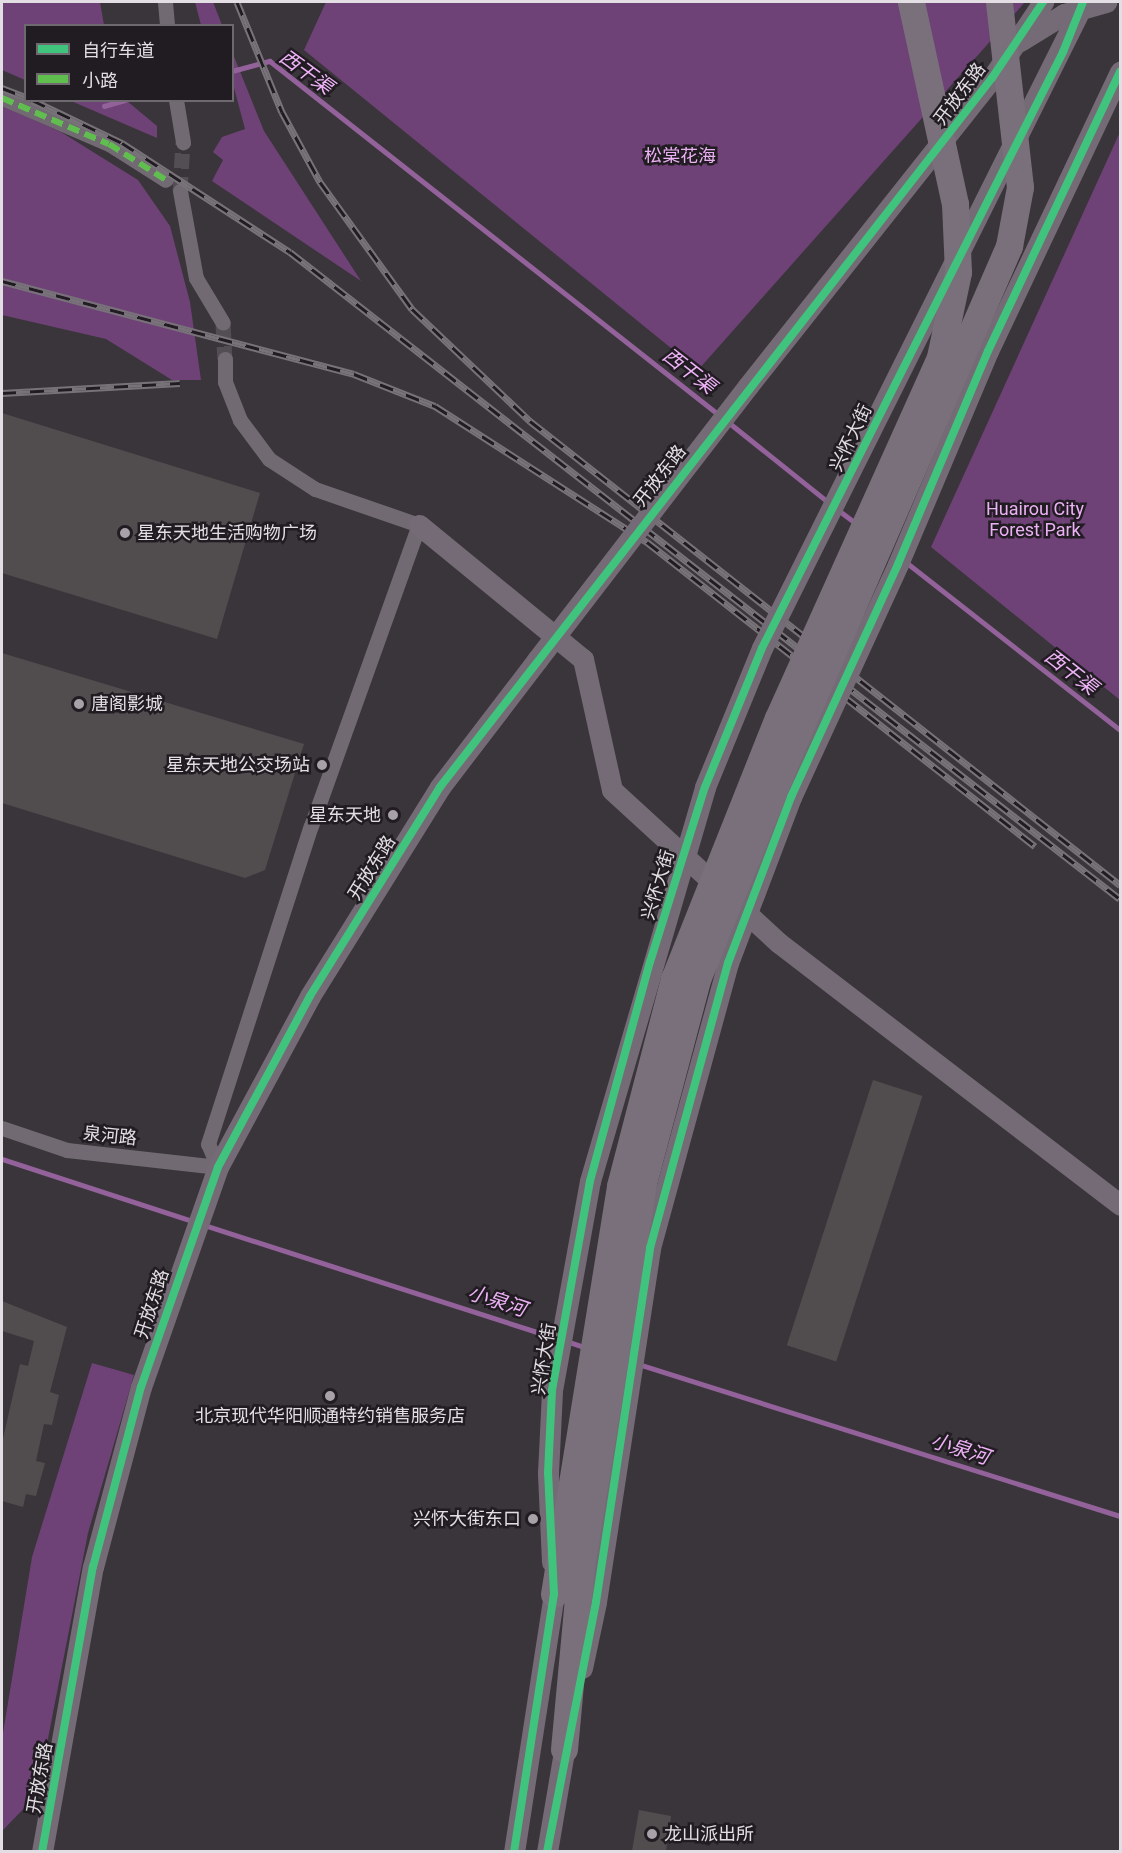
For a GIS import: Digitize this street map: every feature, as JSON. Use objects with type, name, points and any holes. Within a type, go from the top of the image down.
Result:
[{"type":"highway","points":[[554,1594],[620,1186],[674,979],[778,718],[940,357],[958,272],[956,204],[911,2]]},
{"type":"highway","points":[[564,1749],[581,1566],[643,1184],[698,977],[790,750],[1010,246],[1020,187],[999,2]]},
{"type":"main road","name":"开放东路","points":[[42,1851],[93,1567],[141,1387],[188,1245],[218,1167],[310,996],[440,787],[1014,45],[1043,2]]},
{"type":"main road","points":[[1014,45],[1081,6],[1106,2]]},
{"type":"main road","name":"兴怀大街","points":[[514,1851],[554,1594],[548,1473],[552,1390],[590,1181],[705,787],[762,648],[1081,6]]},
{"type":"main road","points":[[547,1851],[564,1749],[596,1602],[650,1248],[728,963],[791,797],[898,564],[988,351],[1120,72]]},
{"type":"main road","points":[[419,525],[584,659],[612,790],[779,943],[1120,1205]]},
{"type":"street","points":[[165,2],[167,24]]},
{"type":"street","points":[[2,98],[109,144],[166,180]]},
{"type":"street","points":[[176,102],[183,142]]},
{"type":"street","points":[[180,191],[196,278],[223,323]]},
{"type":"street","points":[[218,1167],[208,1144],[311,826],[419,525],[315,489],[269,459],[240,420],[225,382],[225,359]]},
{"type":"street","name":"泉河路","points":[[2,1128],[67,1150],[218,1167]]},
{"type":"green space","points":[[2,2],[100,2],[104,24],[24,24],[24,80],[2,70]]},
{"type":"green space","points":[[195,2],[213,2],[222,24],[201,24]]},
{"type":"green space","name":"松棠花海","points":[[326,2],[1025,2],[698,370],[304,50]]},
{"type":"green space","points":[[234,56],[264,131],[361,281],[212,181],[223,160],[213,152],[222,137],[245,129],[234,88]]},
{"type":"green space","points":[[73,102],[128,102],[157,126],[157,138]]},
{"type":"green space","points":[[2,106],[61,132],[138,180],[170,226],[190,302],[201,380],[172,380],[106,339],[2,315]]},
{"type":"green space","name":"Huairou City Forest Park","points":[[1120,132],[1120,700],[931,547]]},
{"type":"green space","points":[[92,1363],[134,1375],[88,1533],[37,1795],[2,1831],[2,1739],[32,1557]]},
{"type":"building","name":"星东天地生活购物广场","points":[[2,413],[260,493],[217,639],[2,573]]},
{"type":"building","points":[[2,653],[304,744],[265,870],[245,878],[2,803]]},
{"type":"building","points":[[873,1080],[922,1096],[836,1361],[787,1345]]},
{"type":"building","points":[[2,1301],[67,1327],[50,1392],[59,1395],[52,1425],[44,1424],[36,1461],[45,1463],[36,1496],[26,1494],[23,1507],[2,1501],[2,1443],[20,1364],[28,1366],[34,1341],[2,1331]]},
{"type":"building","name":"龙山派出所","points":[[639,1810],[671,1816],[666,1851],[632,1851]]},
{"type":"waterway","name":"西干渠","points":[[234,70],[270,61],[718,414]]},
{"type":"waterway","name":"西干渠","points":[[104,106],[118,102]]},
{"type":"waterway","name":"西干渠","points":[[727,421],[828,502]]},
{"type":"waterway","name":"西干渠","points":[[837,509],[857,524]]},
{"type":"waterway","name":"西干渠","points":[[906,562],[1120,730]]},
{"type":"waterway","name":"小泉河","points":[[2,1159],[193,1221]]},
{"type":"waterway","name":"小泉河","points":[[204,1225],[556,1338]]},
{"type":"waterway","name":"小泉河","points":[[566,1341],[584,1347]]},
{"type":"waterway","name":"小泉河","points":[[638,1364],[1120,1516]]},
{"type":"tunnel","points":[[180,191],[183,142]]},
{"type":"tunnel","points":[[223,323],[225,359]]},
{"type":"railway","points":[[237,2],[282,112],[320,182],[412,309],[530,421],[1120,885]]},
{"type":"railway","points":[[2,88],[24,96]]},
{"type":"railway","points":[[36,102],[122,143],[290,252],[1120,899]]},
{"type":"railway","points":[[2,281],[354,374],[435,406],[647,542],[1035,846]]},
{"type":"railway","points":[[2,393],[180,383]]},
{"type":"marked path","points":[[2,98],[109,144],[166,180]]},
{"type":"cycle path","points":[[42,1852],[93,1567],[141,1387],[218,1167],[310,996],[440,787],[992,78],[1043,2]]},
{"type":"cycle path","points":[[514,1852],[554,1594],[548,1473],[552,1390],[590,1181],[650,962],[705,787],[762,648],[1063,52],[1083,2]]},
{"type":"cycle path","points":[[547,1852],[596,1602],[650,1248],[728,963],[791,797],[898,564],[988,351],[1120,72]]},
{"type":"place","name":"星东天地生活购物广场","points":[[125,533]]},
{"type":"place","name":"唐阁影城","points":[[79,704]]},
{"type":"place","name":"星东天地公交场站","points":[[322,765]]},
{"type":"place","name":"星东天地","points":[[393,815]]},
{"type":"place","name":"北京现代华阳顺通特约销售服务店","points":[[330,1396]]},
{"type":"place","name":"兴怀大街东口","points":[[533,1519]]},
{"type":"place","name":"龙山派出所","points":[[652,1834]]}]
